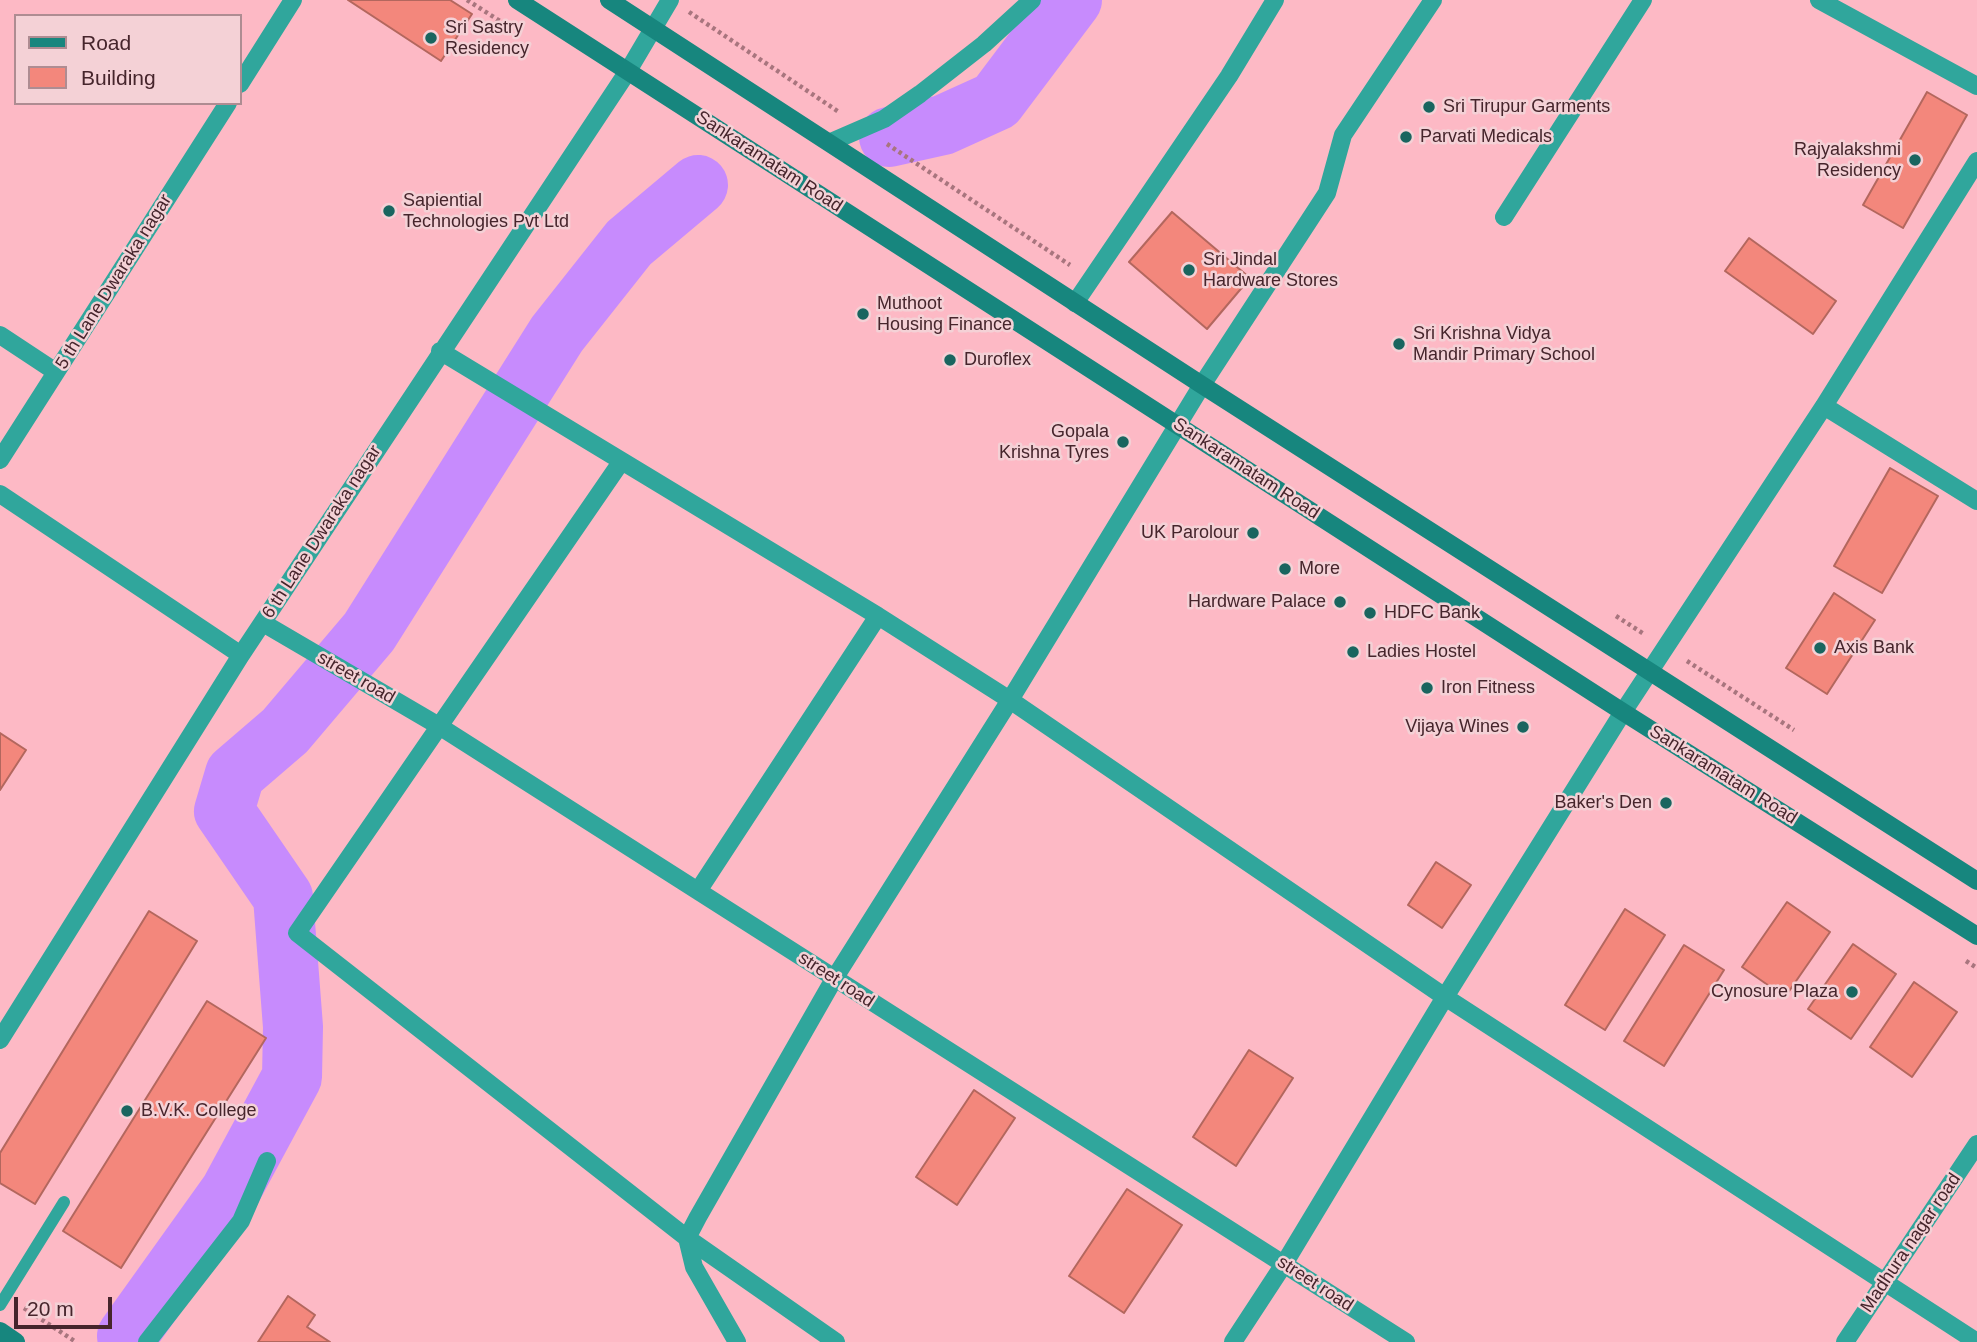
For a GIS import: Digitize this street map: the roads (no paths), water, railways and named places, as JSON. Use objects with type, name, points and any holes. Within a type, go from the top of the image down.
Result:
[{"type":"main road","name":"Sankaramatam Road","points":[[517,0],[1623,712],[1977,936]]},
{"type":"main road","points":[[609,0],[1202,385],[1977,881]]},
{"type":"main road","points":[[0,1331],[16,1342]]},
{"type":"street","points":[[242,81],[293,0]]},
{"type":"street","points":[[831,142],[884,119],[920,94],[984,44],[1032,0]]},
{"type":"street","points":[[1075,303],[1229,76],[1275,0]]},
{"type":"street","points":[[737,1342],[694,1267],[687,1238],[834,979],[1010,700],[1202,385],[1327,193],[1343,135],[1433,0]]},
{"type":"street","points":[[1504,217],[1643,0]]},
{"type":"street","points":[[1819,0],[1977,86]]},
{"type":"street","name":"6 th Lane Dwaraka nagar","points":[[0,1040],[241,656],[440,351],[628,71],[653,29],[675,3]]},
{"type":"street","name":"5 th Lane Dwaraka nagar","points":[[0,460],[227,105]]},
{"type":"street","points":[[1233,1342],[1284,1264],[1445,997],[1623,712],[1825,406],[1977,161]]},
{"type":"street","points":[[0,335],[56,372]]},
{"type":"street","points":[[440,351],[878,616],[1010,700],[1445,997],[1977,1342]]},
{"type":"street","points":[[1825,406],[1977,501]]},
{"type":"street","points":[[621,462],[297,933],[687,1238],[836,1342]]},
{"type":"street","points":[[0,494],[241,656]]},
{"type":"street","points":[[698,891],[878,616]]},
{"type":"street","name":"street road","points":[[263,623],[439,726],[1406,1342]]},
{"type":"street","name":"Madhura nagar road","points":[[1845,1342],[1977,1144]]},
{"type":"street","points":[[147,1342],[241,1220],[267,1161]]},
{"type":"lane","points":[[3,1301],[65,1202]]},
{"type":"waterway","points":[[889,137],[943,125],[996,101],[1072,0]]},
{"type":"waterway","points":[[127,1336],[230,1192],[292,1077],[293,1027],[283,897],[224,811],[235,774],[285,731],[369,632],[557,334],[629,243],[698,185]]},
{"type":"place","name":"Sri Sastry Residency","points":[[431,38]]},
{"type":"place","name":"Sri Tirupur Garments","points":[[1429,107]]},
{"type":"place","name":"Parvati Medicals","points":[[1406,137]]},
{"type":"place","name":"Rajyalakshmi Residency","points":[[1915,160]]},
{"type":"place","name":"Sapiential Technologies Pvt Ltd","points":[[389,211]]},
{"type":"place","name":"Sri Jindal Hardware Stores","points":[[1189,270]]},
{"type":"place","name":"Muthoot Housing Finance","points":[[863,314]]},
{"type":"place","name":"Sri Krishna Vidya Mandir Primary School","points":[[1399,344]]},
{"type":"place","name":"Duroflex","points":[[950,360]]},
{"type":"place","name":"Gopala Krishna Tyres","points":[[1123,442]]},
{"type":"place","name":"UK Parolour","points":[[1253,533]]},
{"type":"place","name":"More","points":[[1285,569]]},
{"type":"place","name":"Hardware Palace","points":[[1340,602]]},
{"type":"place","name":"HDFC Bank","points":[[1370,613]]},
{"type":"place","name":"Axis Bank","points":[[1820,648]]},
{"type":"place","name":"Ladies Hostel","points":[[1353,652]]},
{"type":"place","name":"Iron Fitness","points":[[1427,688]]},
{"type":"place","name":"Vijaya Wines","points":[[1523,727]]},
{"type":"place","name":"Baker's Den","points":[[1666,803]]},
{"type":"place","name":"Cynosure Plaza","points":[[1852,992]]},
{"type":"place","name":"B.V.K. College","points":[[127,1111]]}]
